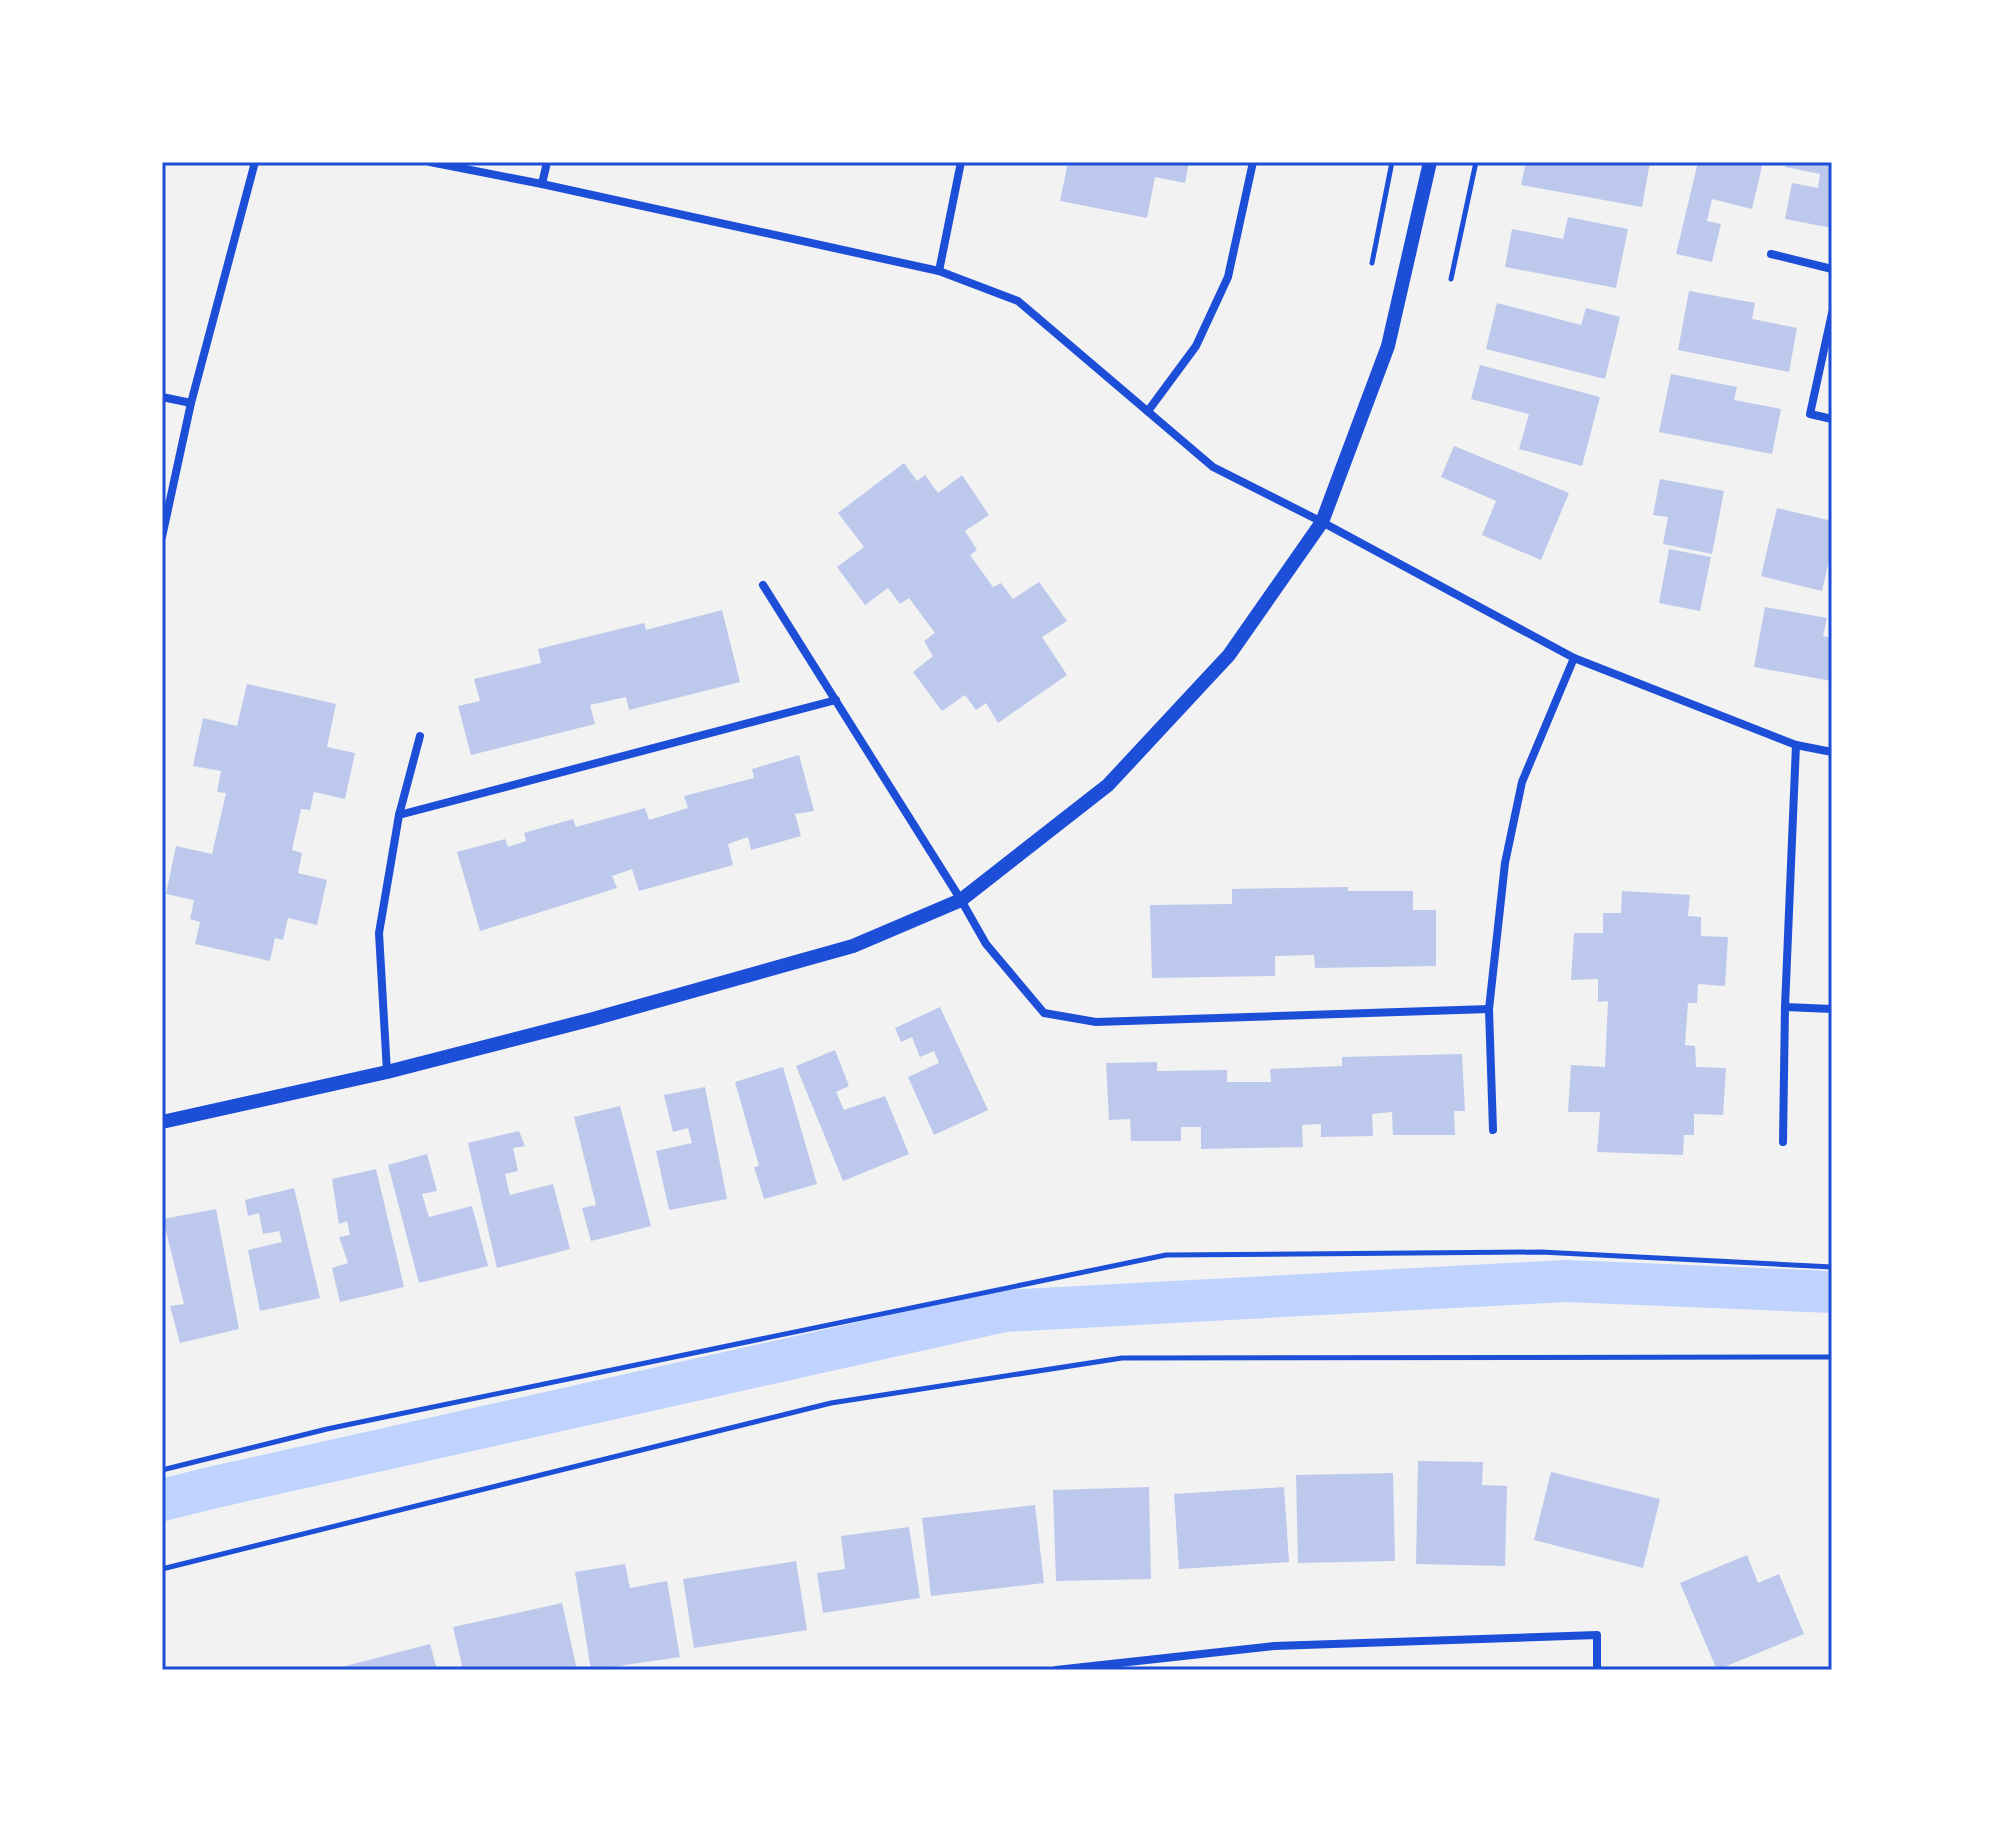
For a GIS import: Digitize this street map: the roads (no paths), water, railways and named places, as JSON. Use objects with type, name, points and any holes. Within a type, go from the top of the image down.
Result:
[{"type":"street","points":[[162,537],[191,403],[255,162]]},
{"type":"street","points":[[430,162],[939,271],[1018,301],[1213,467],[1574,658],[1796,745],[1832,752]]},
{"type":"street","points":[[542,184],[547,162]]},
{"type":"street","points":[[939,271],[961,162]]},
{"type":"street","points":[[1148,411],[1196,346],[1228,277],[1253,162]]},
{"type":"street","points":[[162,1122],[387,1072],[593,1019],[853,946],[961,900],[1108,785],[1229,655],[1322,522],[1388,346],[1430,162]]},
{"type":"street","points":[[1771,254],[1832,269]]},
{"type":"street","points":[[1832,313],[1810,414],[1832,419]]},
{"type":"street","points":[[162,397],[191,403]]},
{"type":"street","points":[[763,585],[986,944],[1044,1013],[1096,1022],[1489,1009]]},
{"type":"street","points":[[1493,1130],[1489,1009],[1505,863],[1522,782],[1574,658]]},
{"type":"street","points":[[399,815],[836,700]]},
{"type":"street","points":[[387,1072],[379,933],[399,815],[420,736]]},
{"type":"street","points":[[1783,1142],[1785,1007],[1796,745]]},
{"type":"street","points":[[1785,1007],[1832,1009]]},
{"type":"street","points":[[1056,1670],[1274,1646],[1597,1635],[1597,1670]]},
{"type":"waterway","points":[[162,1500],[1004,1311],[1566,1281],[1832,1292]]}]
